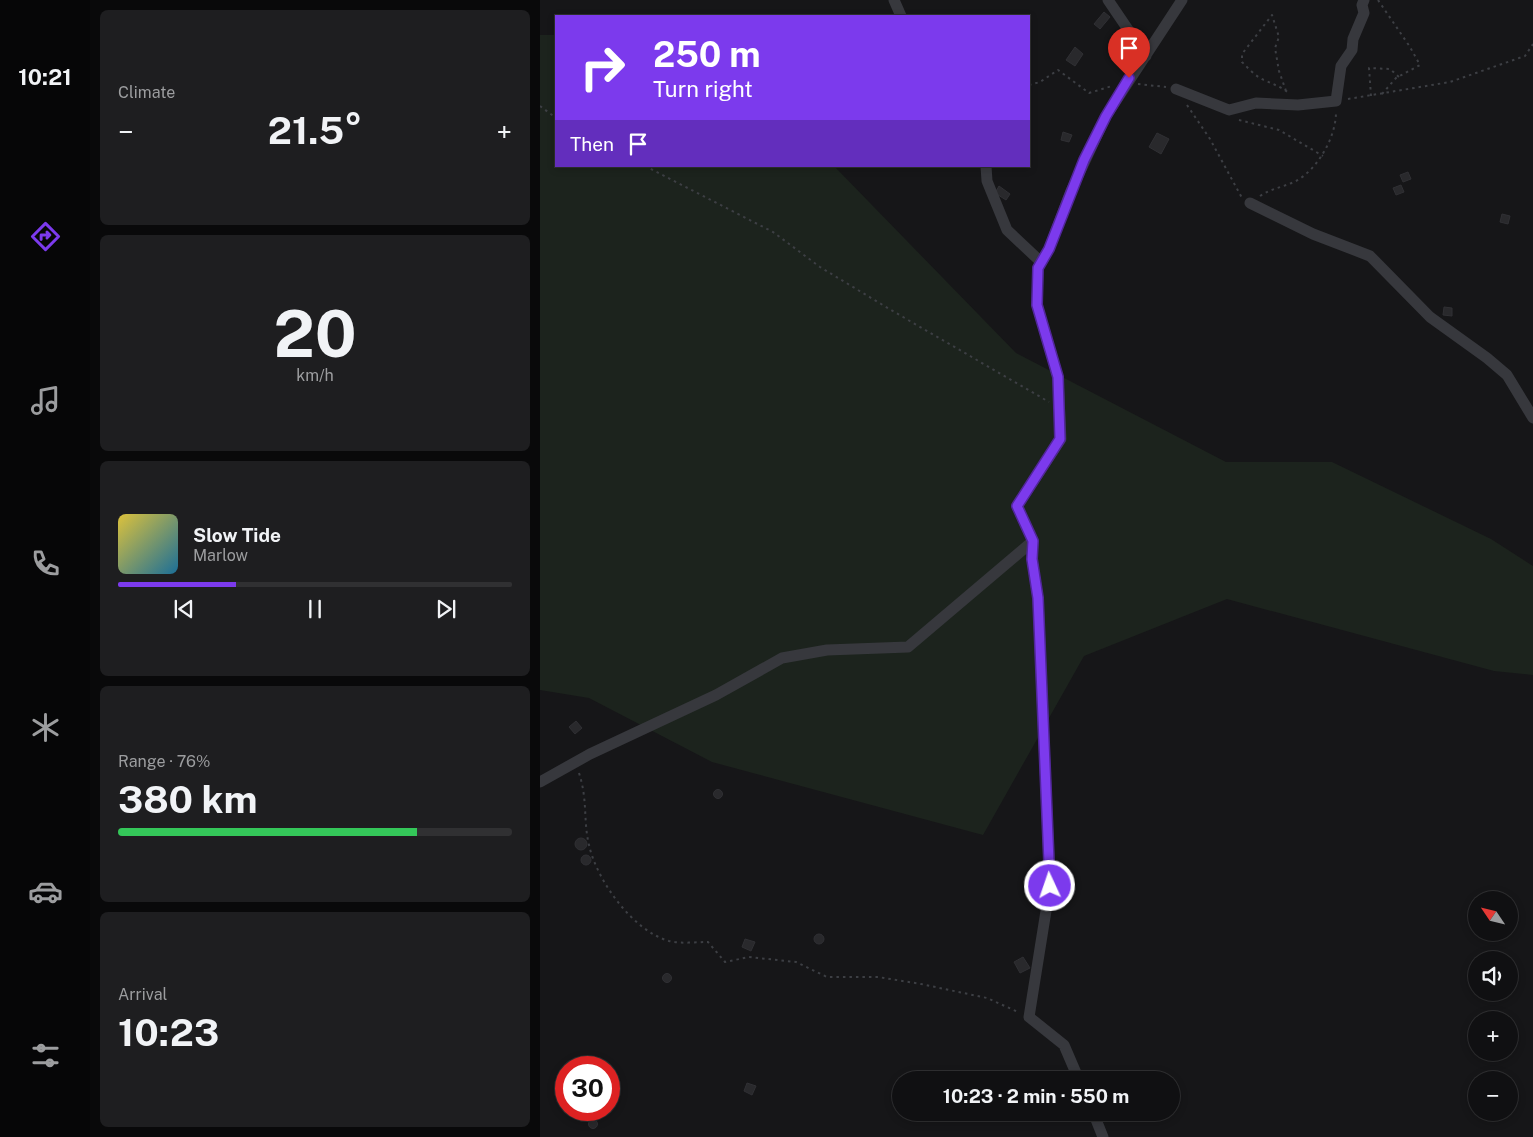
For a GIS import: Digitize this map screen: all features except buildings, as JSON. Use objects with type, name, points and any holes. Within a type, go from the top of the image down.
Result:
[{"type":"street","points":[[894,0],[901,15]]},
{"type":"street","points":[[1108,0],[1146,56]]},
{"type":"street","points":[[1075,1071],[1064,1045],[1029,1017],[1050,886],[1038,598],[1032,559],[1033,541],[1017,506],[1060,439],[1058,377],[1037,305],[1038,268],[1049,249],[1084,160],[1106,116],[1182,0]]},
{"type":"street","points":[[1176,88],[1229,110],[1256,103],[1302,104],[1336,101],[1341,66],[1352,50],[1353,39],[1364,13],[1362,6],[1364,0]]},
{"type":"street","points":[[986,167],[987,180],[1007,230],[1041,262]]},
{"type":"street","points":[[1250,203],[1314,234],[1370,256],[1430,317],[1487,358],[1507,375],[1533,418]]},
{"type":"street","points":[[540,782],[575,763],[716,696],[782,658],[827,650],[908,647],[1033,541]]},
{"type":"street","points":[[1096,1121],[1103,1137]]},
{"type":"path","points":[[1378,0],[1420,65],[1399,77],[1382,94]]},
{"type":"path","points":[[1286,91],[1274,48],[1279,36],[1272,15],[1242,54],[1242,62],[1255,74],[1286,91],[1302,104]]},
{"type":"path","points":[[1030,85],[1040,82],[1058,70],[1089,92],[1126,83],[1176,88],[1210,139],[1243,200],[1250,203],[1271,188],[1297,181],[1323,156],[1336,126],[1336,101],[1450,82],[1525,56],[1533,44]]},
{"type":"path","points":[[1372,96],[1369,68],[1390,69],[1399,77]]},
{"type":"path","points":[[540,106],[555,117]]},
{"type":"path","points":[[1237,119],[1279,130],[1323,156]]},
{"type":"path","points":[[647,167],[773,232],[820,267],[890,310],[1060,408]]},
{"type":"path","points":[[575,763],[585,792],[589,844],[600,878],[639,926],[670,941],[708,942],[725,962],[749,957],[796,962],[827,977],[878,978],[921,984],[987,998],[1029,1017]]},
{"type":"shaded area","points":[[540,35],[555,35],[555,167],[835,167],[1016,353],[1226,462],[1332,462],[1491,539],[1533,566],[1533,675],[1494,671],[1227,599],[1084,656],[983,835],[712,762],[589,698],[540,690]]},
{"type":"route","points":[[1050,886],[1038,598],[1032,559],[1033,541],[1017,506],[1060,439],[1058,377],[1037,305],[1038,268],[1049,249],[1054,231],[1084,160],[1106,116],[1129,78]]}]
